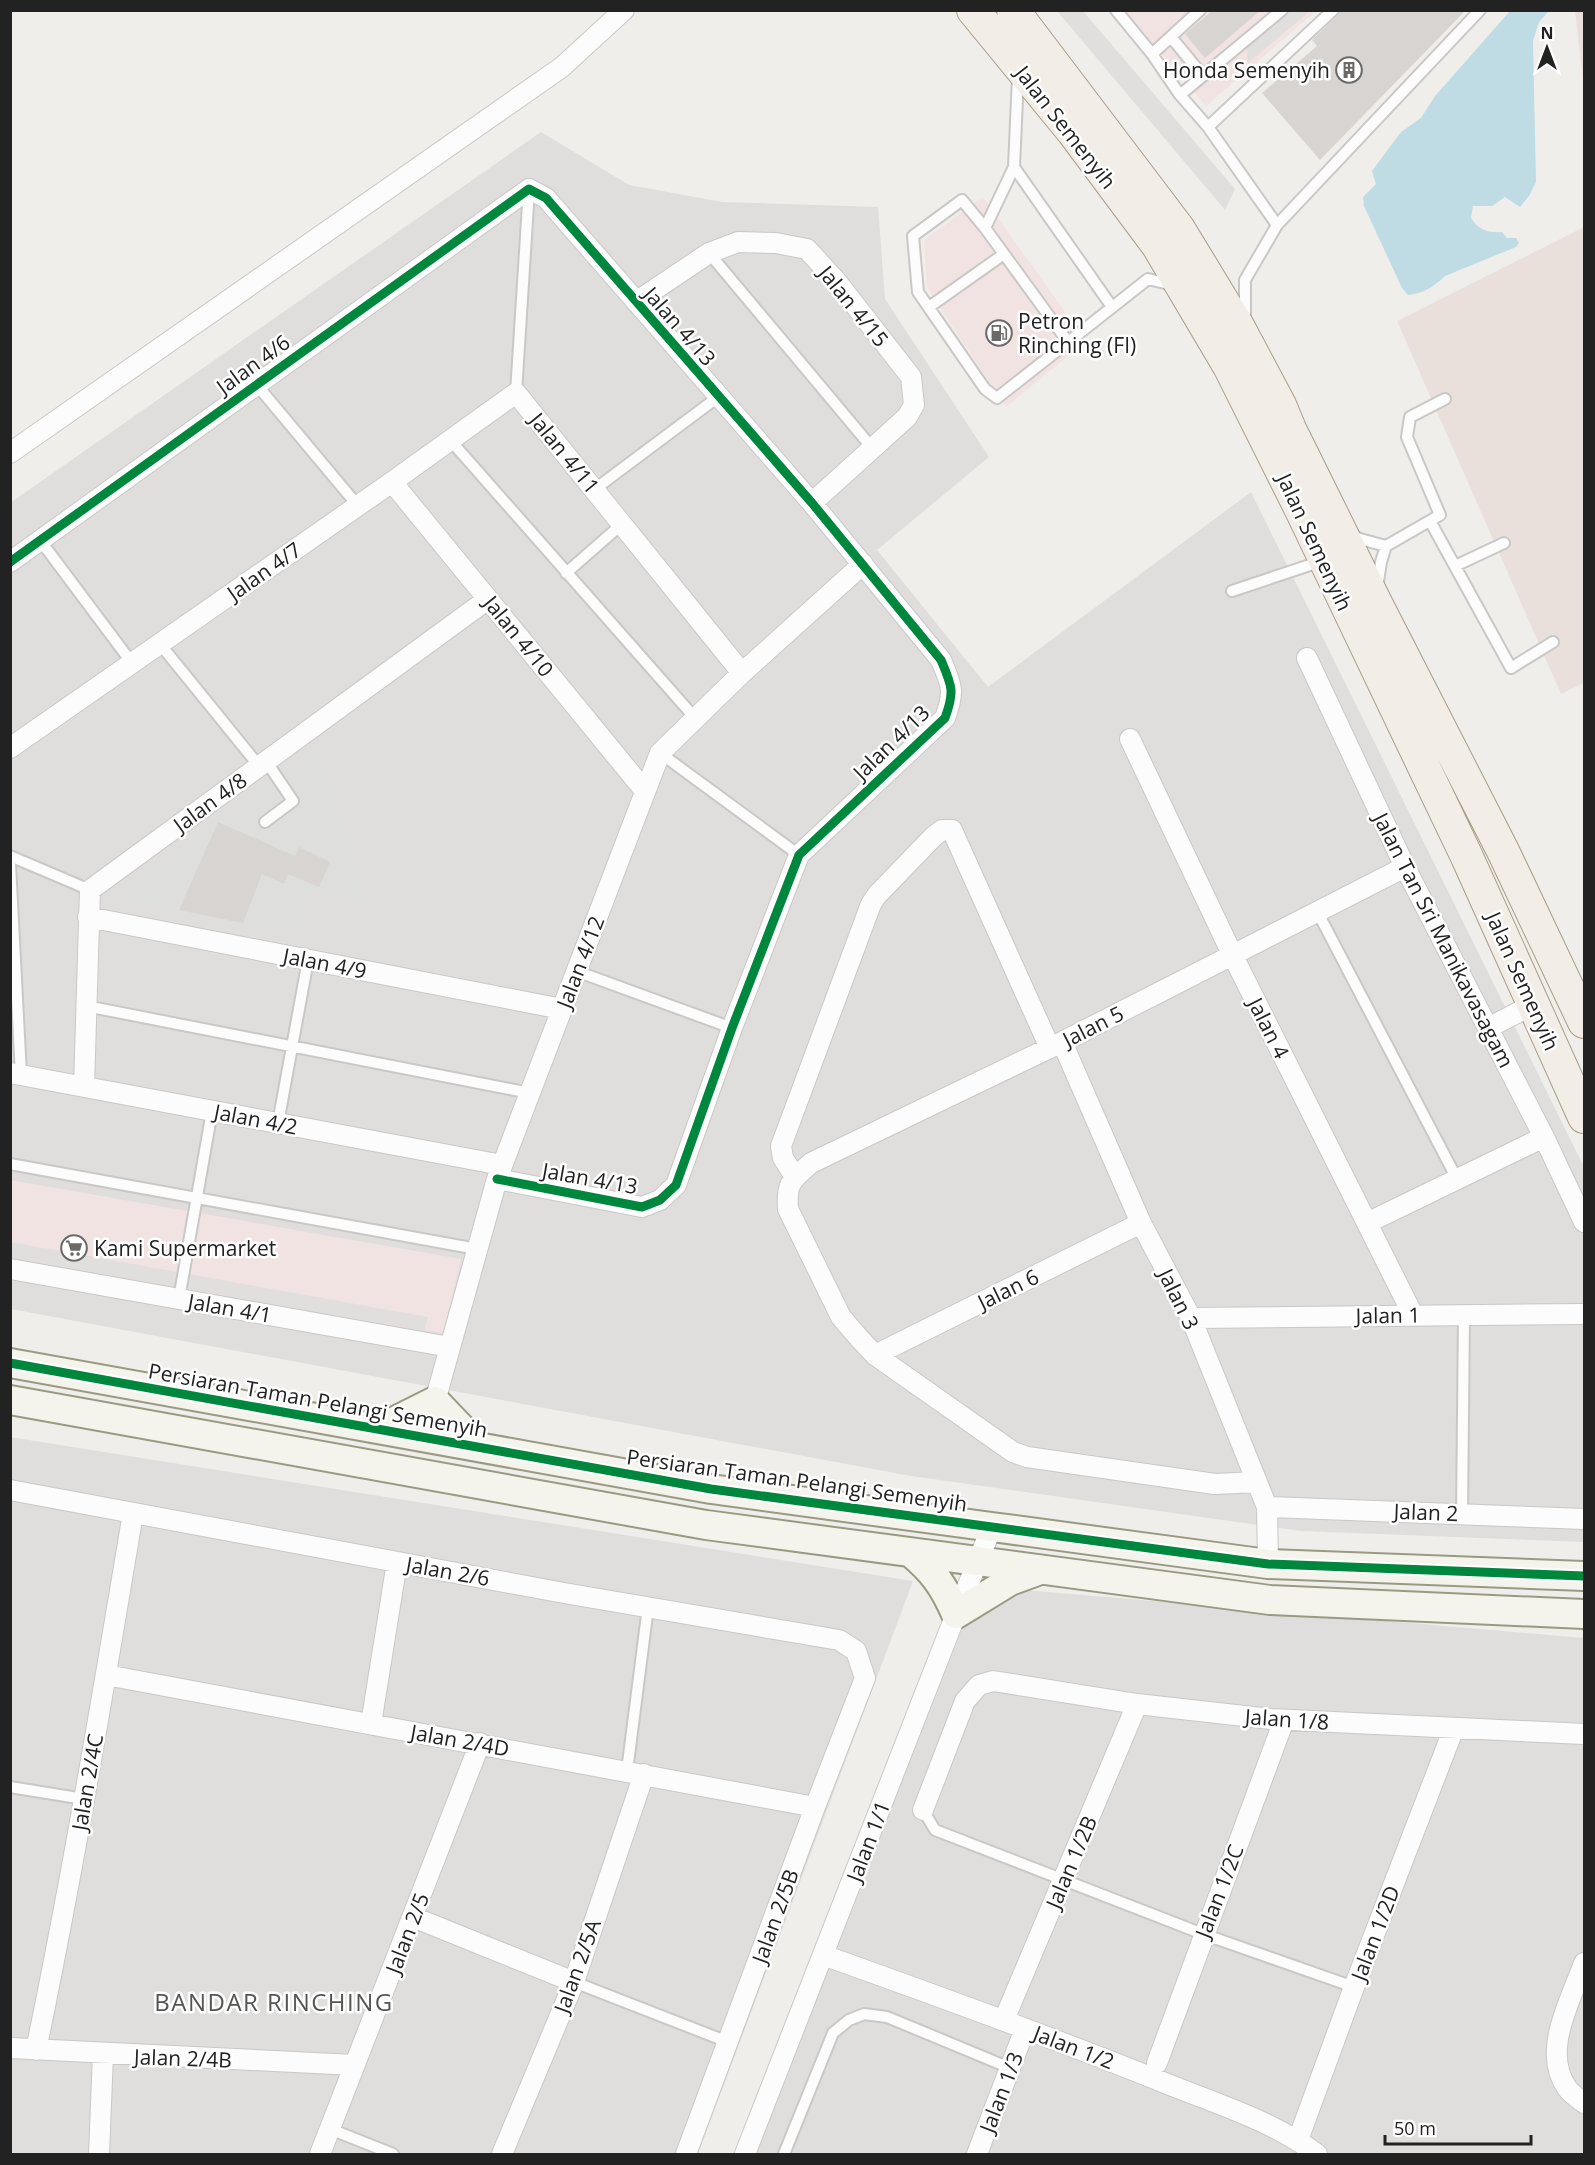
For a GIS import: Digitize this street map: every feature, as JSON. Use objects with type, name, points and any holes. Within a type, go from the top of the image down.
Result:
[{"type":"main road","name":"Jalan Semenyih","points":[[972,10],[1073,132],[1151,237],[1229,366],[1302,512],[1467,857],[1584,1117]]},
{"type":"main road","name":"Jalan Semenyih","points":[[1013,10],[1179,229],[1238,326],[1280,405],[1376,603],[1503,851],[1584,1022]]},
{"type":"street","points":[[10,453],[561,67],[624,10]]},
{"type":"street","name":"Jalan 4/13","points":[[499,1172],[642,1207],[660,1200],[676,1185],[732,1028],[799,855],[945,718],[952,697],[941,660],[812,503],[546,198],[523,192]]},
{"type":"street","name":"Jalan 4/6","points":[[10,562],[523,192]]},
{"type":"street","name":"Jalan 4/15","points":[[636,302],[709,253],[738,242],[776,243],[807,249],[837,282],[911,377],[914,405],[907,417],[812,503]]},
{"type":"street","name":"Jalan 4/7","points":[[10,748],[451,441],[516,393]]},
{"type":"street","name":"Jalan 4/11","points":[[516,393],[742,673]]},
{"type":"street","name":"Jalan 4/10","points":[[392,482],[645,791]]},
{"type":"street","name":"Jalan 4/12","points":[[425,1437],[499,1172],[660,753],[742,673],[863,564]]},
{"type":"street","name":"Jalan 4/8","points":[[90,890],[488,598]]},
{"type":"street","name":"Jalan Tan Sri Manikavasagam","points":[[1307,658],[1405,867],[1544,1137],[1584,1222]]},
{"type":"street","name":"Jalan 4","points":[[1130,739],[1233,956],[1413,1315]]},
{"type":"street","name":"Jalan 3","points":[[791,1183],[781,1146],[871,904],[934,836],[942,830],[952,830],[1141,1223],[1191,1318],[1267,1507],[1268,1564]]},
{"type":"street","name":"Jalan 5","points":[[791,1183],[811,1163],[1056,1045],[1405,867]]},
{"type":"street","points":[[84,1087],[90,890]]},
{"type":"street","name":"Jalan 4/9","points":[[88,917],[562,1009]]},
{"type":"street","points":[[1488,1028],[1534,1004]]},
{"type":"street","name":"Jalan 4/2","points":[[16,1074],[278,1123],[499,1172]]},
{"type":"street","points":[[1367,1223],[1544,1137]]},
{"type":"street","points":[[791,1183],[788,1209],[841,1317],[875,1355],[1019,1455],[1113,1471],[1215,1484],[1257,1482]]},
{"type":"street","name":"Jalan 6","points":[[875,1355],[1141,1223]]},
{"type":"street","name":"Jalan 4/1","points":[[10,1269],[450,1347]]},
{"type":"street","name":"Jalan 1","points":[[1191,1318],[1584,1314]]},
{"type":"street","name":"Persiaran Taman Pelangi Semenyih","points":[[10,1363],[711,1489],[1268,1564],[1584,1576]]},
{"type":"street","points":[[10,1400],[706,1525],[1270,1600],[1584,1614]]},
{"type":"street","points":[[363,1426],[393,1422],[435,1401],[479,1447]]},
{"type":"street","points":[[363,1463],[381,1461],[406,1453],[425,1437],[429,1449],[466,1482]]},
{"type":"street","name":"Jalan 2/6","points":[[10,1490],[397,1562],[838,1640],[856,1651],[865,1678]]},
{"type":"street","name":"Jalan 2","points":[[1267,1507],[1584,1519]]},
{"type":"street","name":"Jalan 2/4C","points":[[36,2050],[56,1955],[133,1513]]},
{"type":"street","name":"Jalan 1/1","points":[[745,2154],[992,1527]]},
{"type":"street","points":[[910,1552],[930,1568],[946,1591],[956,1614],[1010,1581],[1042,1569]]},
{"type":"street","points":[[371,1724],[397,1562]]},
{"type":"street","points":[[1215,1593],[1239,1585],[1260,1573],[1268,1564],[1291,1595],[1306,1602]]},
{"type":"street","name":"Jalan 2/4D","points":[[106,1675],[815,1807]]},
{"type":"street","name":"Jalan 2/5B","points":[[687,2154],[865,1678]]},
{"type":"street","name":"Jalan 1/8","points":[[923,1810],[965,1701],[979,1685],[993,1681],[1137,1704],[1284,1720],[1584,1734]]},
{"type":"street","name":"Jalan 1/2B","points":[[1004,2020],[1137,1704]]},
{"type":"street","name":"Jalan 1/2C","points":[[1156,2063],[1284,1720]]},
{"type":"street","name":"Jalan 1/2D","points":[[1310,2150],[1354,1987],[1454,1728]]},
{"type":"street","name":"Jalan 2/5","points":[[320,2154],[480,1743]]},
{"type":"street","name":"Jalan 2/5A","points":[[502,2154],[574,1982],[635,1773]]},
{"type":"street","points":[[413,1917],[574,1982]]},
{"type":"street","name":"Jalan 1/2","points":[[823,1955],[1089,2052],[1246,2115],[1310,2150]]},
{"type":"street","points":[[1584,1963],[1559,2033],[1556,2064],[1567,2088],[1584,2103]]},
{"type":"street","name":"Jalan 1/3","points":[[977,2154],[1025,2029]]},
{"type":"street","name":"Jalan 2/4B","points":[[10,2048],[355,2065]]},
{"type":"street","points":[[99,2154],[103,2054]]},
{"type":"lane","points":[[1116,10],[1152,54],[1180,95],[1208,127],[1277,225]]},
{"type":"lane","points":[[1152,54],[1200,10]]},
{"type":"lane","points":[[1180,95],[1282,10]]},
{"type":"lane","points":[[1208,127],[1333,10]]},
{"type":"lane","points":[[1280,405],[1245,326],[1245,280],[1277,225],[1480,10]]},
{"type":"lane","points":[[1171,38],[1203,76]]},
{"type":"lane","points":[[984,228],[1014,168],[1018,66]]},
{"type":"lane","points":[[1014,168],[1112,307]]},
{"type":"lane","name":"Jalan 4/11","points":[[516,393],[523,192]]},
{"type":"lane","points":[[1068,342],[962,200],[913,236],[918,292],[985,389],[997,398],[1148,279],[1182,287]]},
{"type":"lane","points":[[709,253],[873,449]]},
{"type":"lane","points":[[929,307],[1004,254]]},
{"type":"lane","points":[[256,384],[358,506]]},
{"type":"lane","points":[[595,489],[718,397]]},
{"type":"lane","points":[[1376,603],[1380,562],[1386,546],[1440,515],[1407,437],[1410,417],[1445,399]]},
{"type":"lane","points":[[451,441],[695,718]]},
{"type":"lane","points":[[1430,521],[1511,668],[1553,642]]},
{"type":"lane","points":[[566,573],[622,524]]},
{"type":"lane","points":[[1340,528],[1360,539],[1386,546]]},
{"type":"lane","points":[[40,540],[132,663]]},
{"type":"lane","points":[[1455,566],[1504,543]]},
{"type":"lane","points":[[1232,591],[1324,560]]},
{"type":"lane","points":[[160,644],[293,801],[265,822]]},
{"type":"lane","points":[[660,753],[799,855]]},
{"type":"lane","points":[[10,856],[90,890]]},
{"type":"lane","points":[[10,864],[16,1074]]},
{"type":"lane","points":[[1318,913],[1457,1179]]},
{"type":"lane","points":[[278,1123],[308,960]]},
{"type":"lane","points":[[576,971],[732,1028]]},
{"type":"lane","points":[[86,1006],[530,1093]]},
{"type":"lane","points":[[179,1299],[212,1111]]},
{"type":"lane","points":[[10,1164],[477,1249]]},
{"type":"lane","points":[[1462,1514],[1464,1315]]},
{"type":"lane","points":[[635,1773],[648,1607]]},
{"type":"lane","points":[[10,1787],[84,1799]]},
{"type":"lane","points":[[923,1810],[935,1830],[1203,1934],[1354,1987]]},
{"type":"lane","points":[[574,1982],[728,2042]]},
{"type":"lane","points":[[784,2154],[833,2033],[849,2020],[864,2014],[887,2017],[1010,2068]]},
{"type":"lane","points":[[330,2129],[393,2154]]},
{"type":"shaded area","points":[[1057,11],[1083,11],[1235,189],[1225,210]]},
{"type":"shaded area","points":[[1125,11],[1316,11],[1206,106]]},
{"type":"shaded area","points":[[1287,11],[1310,11],[1248,63],[1247,45]]},
{"type":"shaded area","points":[[1575,11],[1584,11],[1584,88]]},
{"type":"shaded area","points":[[541,132],[629,185],[722,202],[878,207],[885,299],[989,457],[877,550],[988,687],[1251,492],[1584,1167],[1584,1542],[1301,1531],[911,1476],[11,1309],[10,503]]},
{"type":"shaded area","points":[[983,197],[1086,341],[1006,407],[927,288],[924,240]]},
{"type":"shaded area","points":[[1584,227],[1584,683],[1561,694],[1397,321]]},
{"type":"shaded area","points":[[317,746],[369,905],[310,890],[297,934],[180,910],[177,914],[112,897]]},
{"type":"shaded area","points":[[10,1180],[461,1259],[443,1333],[11,1260]]},
{"type":"shaded area","points":[[10,1242],[428,1317],[423,1337],[11,1262]]},
{"type":"shaded area","points":[[10,1437],[913,1581],[698,2154],[11,2154]]},
{"type":"shaded area","points":[[979,1586],[1584,1638],[1584,2154],[755,2154]]},
{"type":"water","points":[[1510,11],[1549,11],[1539,22],[1533,41],[1536,182],[1520,207],[1505,197],[1492,206],[1473,206],[1471,218],[1484,230],[1502,232],[1507,238],[1516,238],[1519,243],[1516,247],[1445,276],[1423,291],[1408,295],[1402,288],[1364,206],[1363,197],[1376,184],[1372,171],[1401,132],[1421,118],[1435,96]]},
{"type":"building","points":[[1213,10],[1261,10],[1205,58],[1185,34]]},
{"type":"building","name":"Honda Semenyih","points":[[1340,10],[1466,10],[1320,160],[1262,93],[1317,46],[1312,40],[1338,15]]},
{"type":"building","points":[[218,822],[295,856],[299,847],[330,862],[319,887],[288,874],[284,884],[262,874],[243,923],[179,910]]},
{"type":"cycle path","points":[[10,562],[529,189],[546,198],[812,503],[941,660],[951,689],[945,718],[799,855],[732,1028],[676,1185],[660,1200],[642,1207],[497,1179]]},
{"type":"cycle path","points":[[10,1363],[711,1489],[1268,1564],[1584,1576]]},
{"type":"place","name":"Honda Semenyih","points":[[1349,70]]},
{"type":"place","name":"Petron Rinching (FI)","points":[[999,333]]},
{"type":"place","name":"Kami Supermarket","points":[[74,1248]]},
{"type":"district","name":"BANDAR RINCHING","points":[[274,2001]]}]
